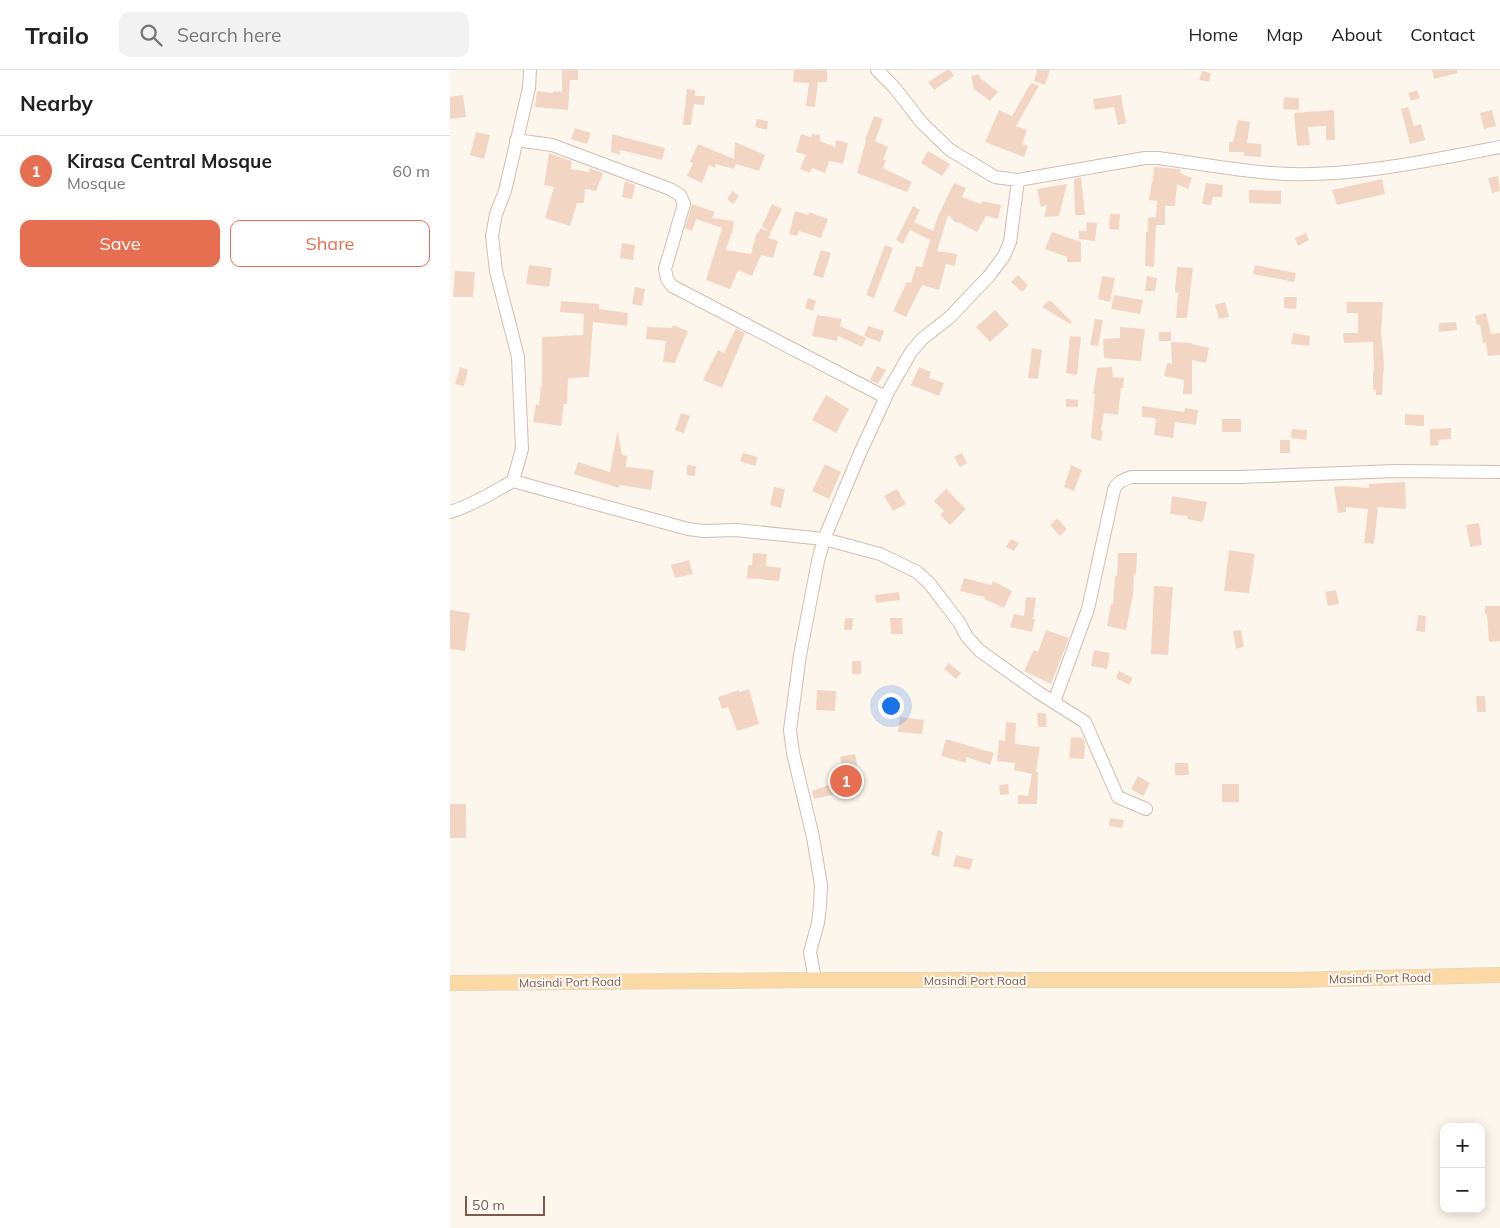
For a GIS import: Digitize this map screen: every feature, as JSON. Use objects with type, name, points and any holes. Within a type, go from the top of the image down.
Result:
[{"type":"main road","name":"Masindi Port Road","points":[[450,983],[815,980],[1294,980],[1500,975]]},
{"type":"street","points":[[514,480],[522,449],[518,357],[496,271],[492,236],[496,214],[505,191],[529,88],[530,70]]},
{"type":"street","points":[[877,70],[894,87],[922,123],[950,150],[995,176],[1018,180],[1145,158],[1158,158],[1272,174],[1322,174],[1426,161],[1500,147]]},
{"type":"street","points":[[516,140],[552,145],[670,189],[680,195],[684,204],[665,269],[667,279],[672,286],[885,397]]},
{"type":"street","points":[[815,980],[810,952],[818,923],[821,885],[813,838],[792,753],[790,730],[812,585],[824,539],[885,397],[911,352],[922,339],[950,317],[1004,256],[1010,242],[1018,180]]},
{"type":"street","points":[[1054,702],[1088,609],[1114,490],[1116,485],[1123,480],[1131,477],[1241,477],[1395,471],[1500,472]]},
{"type":"street","points":[[450,512],[478,500],[514,480],[688,529],[704,531],[736,530],[824,539],[880,554],[917,572],[929,583],[959,622],[967,637],[980,651],[1085,722],[1118,798],[1146,809]]},
{"type":"building","points":[[562,70],[578,70],[578,80],[570,80],[568,110],[535,107],[537,91],[562,92]]},
{"type":"building","points":[[794,70],[827,70],[827,82],[818,82],[815,107],[806,106],[809,83],[793,82]]},
{"type":"building","points":[[950,70],[954,76],[934,90],[928,82]]},
{"type":"building","points":[[1037,70],[1050,70],[1045,85],[1034,81]]},
{"type":"building","points":[[1432,70],[1457,70],[1457,73],[1434,79]]},
{"type":"building","points":[[1202,71],[1211,73],[1209,82],[1199,80]]},
{"type":"building","points":[[979,74],[980,78],[998,92],[990,101],[974,89],[971,76]]},
{"type":"building","points":[[1031,83],[1039,86],[1016,126],[1027,130],[1022,144],[1028,146],[1024,157],[985,142],[999,110],[1012,116]]},
{"type":"building","points":[[687,89],[695,90],[695,96],[705,96],[704,105],[694,104],[691,125],[683,125]]},
{"type":"building","points":[[1417,90],[1420,98],[1411,101],[1408,93]]},
{"type":"building","points":[[463,95],[466,117],[450,119],[450,97]]},
{"type":"building","points":[[1121,95],[1126,123],[1118,125],[1114,107],[1095,110],[1093,99]]},
{"type":"building","points":[[1284,97],[1299,98],[1299,110],[1283,109]]},
{"type":"building","points":[[1408,107],[1414,126],[1421,124],[1425,140],[1410,144],[1401,109]]},
{"type":"building","points":[[1334,110],[1335,140],[1326,140],[1326,126],[1308,127],[1310,145],[1297,146],[1294,113]]},
{"type":"building","points":[[1492,110],[1496,126],[1484,129],[1480,113]]},
{"type":"building","points":[[874,116],[883,119],[875,141],[888,147],[883,160],[886,160],[883,168],[912,182],[907,192],[857,173],[865,140]]},
{"type":"building","points":[[757,119],[768,121],[767,130],[755,127]]},
{"type":"building","points":[[1238,120],[1250,122],[1247,143],[1261,144],[1261,157],[1244,156],[1244,152],[1229,152],[1229,142],[1233,142]]},
{"type":"building","points":[[575,128],[591,133],[587,144],[571,139]]},
{"type":"building","points":[[476,132],[490,135],[484,159],[470,155]]},
{"type":"building","points":[[612,134],[665,148],[662,160],[620,150],[620,155],[611,152]]},
{"type":"building","points":[[801,134],[811,137],[812,134],[820,135],[820,141],[835,147],[836,140],[848,143],[843,164],[829,161],[825,173],[812,168],[810,173],[800,169],[806,155],[796,152]]},
{"type":"building","points":[[735,142],[765,155],[759,171],[736,164],[734,169],[716,164],[715,168],[709,165],[702,183],[687,176],[693,163],[690,162],[698,144],[734,159]]},
{"type":"building","points":[[928,151],[950,164],[942,176],[921,163]]},
{"type":"building","points":[[549,153],[571,161],[571,169],[589,172],[590,168],[603,173],[596,191],[585,189],[584,203],[577,203],[570,226],[545,218],[554,187],[544,185]]},
{"type":"building","points":[[1154,167],[1180,169],[1180,173],[1192,178],[1188,189],[1177,184],[1175,206],[1165,206],[1165,225],[1156,225],[1154,267],[1145,266],[1148,218],[1156,217],[1157,201],[1149,200]]},
{"type":"building","points":[[1498,176],[1500,191],[1492,193],[1488,178]]},
{"type":"building","points":[[1081,177],[1085,215],[1075,215],[1074,179]]},
{"type":"building","points":[[1382,179],[1385,194],[1337,205],[1332,190]]},
{"type":"building","points":[[625,181],[635,185],[632,199],[622,197]]},
{"type":"building","points":[[954,183],[966,188],[962,197],[981,204],[982,201],[1001,205],[998,219],[986,216],[977,232],[958,222],[956,223],[948,215],[937,251],[957,254],[955,266],[946,264],[939,290],[922,285],[906,317],[893,311],[907,282],[911,283],[916,266],[922,267],[930,240],[910,230],[903,244],[896,240],[913,206],[920,210],[914,222],[933,231]]},
{"type":"building","points":[[1206,183],[1223,185],[1222,197],[1213,197],[1211,205],[1202,204]]},
{"type":"building","points":[[1067,184],[1059,216],[1044,217],[1047,205],[1041,207],[1037,189]]},
{"type":"building","points":[[1249,190],[1281,191],[1281,204],[1249,203]]},
{"type":"building","points":[[733,191],[739,196],[733,204],[728,200],[728,197]]},
{"type":"building","points":[[692,204],[715,212],[712,218],[734,221],[732,234],[726,250],[751,254],[756,235],[761,228],[770,232],[762,226],[772,204],[782,209],[768,238],[778,241],[773,258],[761,255],[752,276],[738,270],[730,289],[706,280],[722,228],[696,219],[692,231],[685,228]]},
{"type":"building","points":[[795,211],[808,215],[809,212],[828,219],[821,238],[799,231],[797,236],[789,234]]},
{"type":"building","points":[[1110,214],[1120,214],[1119,230],[1109,229]]},
{"type":"building","points":[[1087,222],[1097,223],[1095,241],[1079,239],[1079,231],[1086,231]]},
{"type":"building","points":[[1052,232],[1081,242],[1081,262],[1067,262],[1067,257],[1045,249]]},
{"type":"building","points":[[1306,233],[1309,240],[1298,246],[1295,238]]},
{"type":"building","points":[[622,243],[635,245],[633,260],[620,258]]},
{"type":"building","points":[[885,245],[893,248],[874,298],[866,295]]},
{"type":"building","points":[[821,250],[831,253],[823,278],[813,275]]},
{"type":"building","points":[[529,265],[552,268],[549,287],[526,284]]},
{"type":"building","points":[[1255,265],[1296,273],[1294,282],[1253,274]]},
{"type":"building","points":[[1177,267],[1193,268],[1187,318],[1176,318],[1178,293],[1175,292]]},
{"type":"building","points":[[455,271],[475,272],[473,297],[453,297]]},
{"type":"building","points":[[1018,275],[1028,285],[1022,292],[1011,282]]},
{"type":"building","points":[[1102,276],[1115,278],[1110,302],[1098,299]]},
{"type":"building","points":[[1147,276],[1157,278],[1155,291],[1145,291]]},
{"type":"building","points":[[635,287],[645,289],[642,306],[632,304]]},
{"type":"building","points":[[1114,295],[1143,300],[1140,314],[1111,309]]},
{"type":"building","points":[[1284,297],[1297,297],[1296,309],[1284,308]]},
{"type":"building","points":[[808,298],[816,301],[813,311],[805,308]]},
{"type":"building","points":[[1050,300],[1072,322],[1070,324],[1042,307]]},
{"type":"building","points":[[561,301],[599,304],[599,309],[628,313],[627,326],[593,322],[589,377],[568,378],[567,404],[564,404],[561,426],[533,422],[536,404],[539,405],[542,386],[542,337],[583,335],[584,314],[560,312]]},
{"type":"building","points":[[1225,302],[1229,317],[1219,319],[1215,305]]},
{"type":"building","points":[[1347,302],[1383,302],[1381,331],[1384,364],[1382,395],[1376,395],[1376,390],[1373,390],[1373,342],[1344,343],[1343,333],[1358,333],[1358,313],[1347,313]]},
{"type":"building","points":[[995,310],[1009,325],[990,342],[976,327]]},
{"type":"building","points":[[1486,313],[1491,334],[1500,333],[1500,355],[1488,356],[1486,343],[1483,343],[1480,325],[1477,325],[1475,316]]},
{"type":"building","points":[[817,315],[842,319],[840,326],[866,338],[862,347],[838,336],[837,341],[812,336]]},
{"type":"building","points":[[1095,319],[1103,320],[1098,346],[1090,345]]},
{"type":"building","points":[[1456,322],[1457,330],[1439,332],[1439,323]]},
{"type":"building","points":[[673,325],[688,331],[675,363],[663,362],[666,341],[646,339],[647,327],[672,328]]},
{"type":"building","points":[[868,326],[884,331],[880,342],[864,336]]},
{"type":"building","points":[[1120,327],[1145,329],[1141,361],[1104,358],[1103,339],[1120,338]]},
{"type":"building","points":[[736,328],[745,333],[722,388],[703,380],[718,350],[724,353]]},
{"type":"building","points":[[1159,332],[1171,332],[1171,341],[1159,341]]},
{"type":"building","points":[[1293,333],[1310,336],[1309,346],[1291,344]]},
{"type":"building","points":[[1070,336],[1081,337],[1077,375],[1066,373]]},
{"type":"building","points":[[1171,342],[1192,343],[1209,348],[1206,363],[1192,360],[1192,394],[1183,394],[1184,380],[1164,376],[1167,363],[1172,364]]},
{"type":"building","points":[[1032,348],[1042,350],[1038,379],[1028,378]]},
{"type":"building","points":[[877,366],[886,370],[878,384],[870,380]]},
{"type":"building","points":[[460,367],[468,370],[464,386],[455,384]]},
{"type":"building","points":[[919,367],[931,372],[929,378],[944,383],[939,396],[911,385]]},
{"type":"building","points":[[1112,367],[1113,377],[1124,378],[1123,388],[1121,388],[1118,415],[1104,413],[1101,441],[1091,438],[1095,394],[1093,394],[1097,368]]},
{"type":"building","points":[[826,395],[849,409],[836,433],[812,420]]},
{"type":"building","points":[[1066,399],[1078,400],[1078,407],[1066,407]]},
{"type":"building","points":[[1142,406],[1184,412],[1185,408],[1198,410],[1196,425],[1175,422],[1173,438],[1154,435],[1156,419],[1142,417]]},
{"type":"building","points":[[681,413],[690,416],[684,433],[675,430]]},
{"type":"building","points":[[1405,414],[1424,415],[1424,426],[1405,425]]},
{"type":"building","points":[[1222,419],[1241,419],[1241,432],[1222,432]]},
{"type":"building","points":[[1451,428],[1451,439],[1438,440],[1439,445],[1430,446],[1430,429]]},
{"type":"building","points":[[1292,429],[1307,430],[1306,440],[1291,438]]},
{"type":"building","points":[[617,433],[622,455],[627,456],[626,467],[654,470],[651,490],[620,485],[619,488],[574,474],[578,462],[610,472]]},
{"type":"building","points":[[1280,440],[1290,440],[1290,453],[1280,453]]},
{"type":"building","points":[[743,453],[758,457],[755,466],[740,461]]},
{"type":"building","points":[[962,453],[967,463],[960,467],[954,457]]},
{"type":"building","points":[[825,464],[841,472],[829,499],[812,491]]},
{"type":"building","points":[[687,465],[696,466],[695,476],[687,475]]},
{"type":"building","points":[[1071,465],[1082,470],[1074,491],[1064,487]]},
{"type":"building","points":[[1405,482],[1406,509],[1378,507],[1374,544],[1364,543],[1368,509],[1346,507],[1346,512],[1338,513],[1334,487],[1369,488],[1369,484]]},
{"type":"building","points":[[774,487],[785,489],[781,508],[770,505]]},
{"type":"building","points":[[897,489],[906,504],[893,511],[884,496]]},
{"type":"building","points":[[946,489],[966,509],[950,525],[940,515],[944,511],[934,501]]},
{"type":"building","points":[[1172,496],[1207,502],[1203,522],[1187,519],[1188,516],[1170,514]]},
{"type":"building","points":[[1057,518],[1067,529],[1060,536],[1050,525]]},
{"type":"building","points":[[1479,523],[1482,545],[1470,547],[1466,525]]},
{"type":"building","points":[[1011,539],[1019,543],[1014,551],[1006,547]]},
{"type":"building","points":[[1229,550],[1255,554],[1249,593],[1224,591]]},
{"type":"building","points":[[753,553],[767,554],[766,566],[781,568],[779,581],[747,578],[748,565],[752,565]]},
{"type":"building","points":[[1118,553],[1137,553],[1133,595],[1126,630],[1107,626],[1111,604],[1113,604]]},
{"type":"building","points":[[689,560],[693,574],[675,578],[671,565]]},
{"type":"building","points":[[964,578],[991,585],[993,581],[1012,591],[1004,608],[984,599],[985,597],[960,591]]},
{"type":"building","points":[[1154,586],[1173,587],[1168,655],[1151,654]]},
{"type":"building","points":[[1336,590],[1339,604],[1328,606],[1325,592]]},
{"type":"building","points":[[899,592],[900,600],[876,603],[875,595]]},
{"type":"building","points":[[1026,597],[1036,598],[1032,632],[1010,627],[1014,614],[1024,616]]},
{"type":"building","points":[[1485,606],[1500,606],[1500,641],[1489,642]]},
{"type":"building","points":[[450,610],[470,613],[465,651],[450,649]]},
{"type":"building","points":[[1418,615],[1426,616],[1425,632],[1416,631]]},
{"type":"building","points":[[845,618],[853,618],[852,630],[844,630]]},
{"type":"building","points":[[890,618],[902,618],[903,634],[891,634]]},
{"type":"building","points":[[1046,630],[1069,638],[1051,684],[1024,671],[1034,650],[1038,652]]},
{"type":"building","points":[[1241,630],[1244,647],[1236,649],[1233,631]]},
{"type":"building","points":[[1094,650],[1110,653],[1107,669],[1091,666]]},
{"type":"building","points":[[852,661],[861,661],[861,674],[852,674]]},
{"type":"building","points":[[949,663],[961,673],[956,679],[944,669]]},
{"type":"building","points":[[1119,671],[1133,678],[1129,685],[1116,678]]},
{"type":"building","points":[[749,689],[759,724],[737,731],[728,707],[722,709],[718,697],[739,690],[739,692]]},
{"type":"building","points":[[817,690],[836,691],[835,711],[816,710]]},
{"type":"building","points":[[1476,696],[1485,696],[1486,712],[1477,712]]},
{"type":"building","points":[[1037,713],[1046,713],[1047,727],[1038,727]]},
{"type":"building","points":[[900,717],[924,720],[922,734],[898,732]]},
{"type":"building","points":[[1006,722],[1016,723],[1015,744],[1040,747],[1036,772],[1038,772],[1037,804],[1018,804],[1018,795],[1028,796],[1032,774],[1014,770],[1015,763],[997,761],[999,740],[1005,741]]},
{"type":"building","points":[[1071,737],[1083,738],[1085,743],[1084,759],[1069,758]]},
{"type":"building","points":[[946,739],[994,753],[990,765],[966,757],[966,763],[941,756]]},
{"type":"building","points":[[855,754],[861,786],[814,799],[812,791],[844,780],[840,757]]},
{"type":"building","points":[[1175,763],[1188,763],[1189,775],[1175,775]]},
{"type":"building","points":[[1138,776],[1150,783],[1143,796],[1131,789]]},
{"type":"building","points":[[1008,784],[1009,794],[1000,795],[999,785]]},
{"type":"building","points":[[1222,784],[1239,784],[1239,802],[1222,802]]},
{"type":"building","points":[[450,804],[466,804],[466,838],[450,838]]},
{"type":"building","points":[[1110,818],[1124,820],[1122,828],[1109,826]]},
{"type":"building","points":[[938,830],[943,832],[939,857],[931,855]]},
{"type":"building","points":[[956,855],[973,859],[970,870],[953,866]]},
{"type":"place","name":"Kirasa Central Mosque","points":[[846,781]]}]
